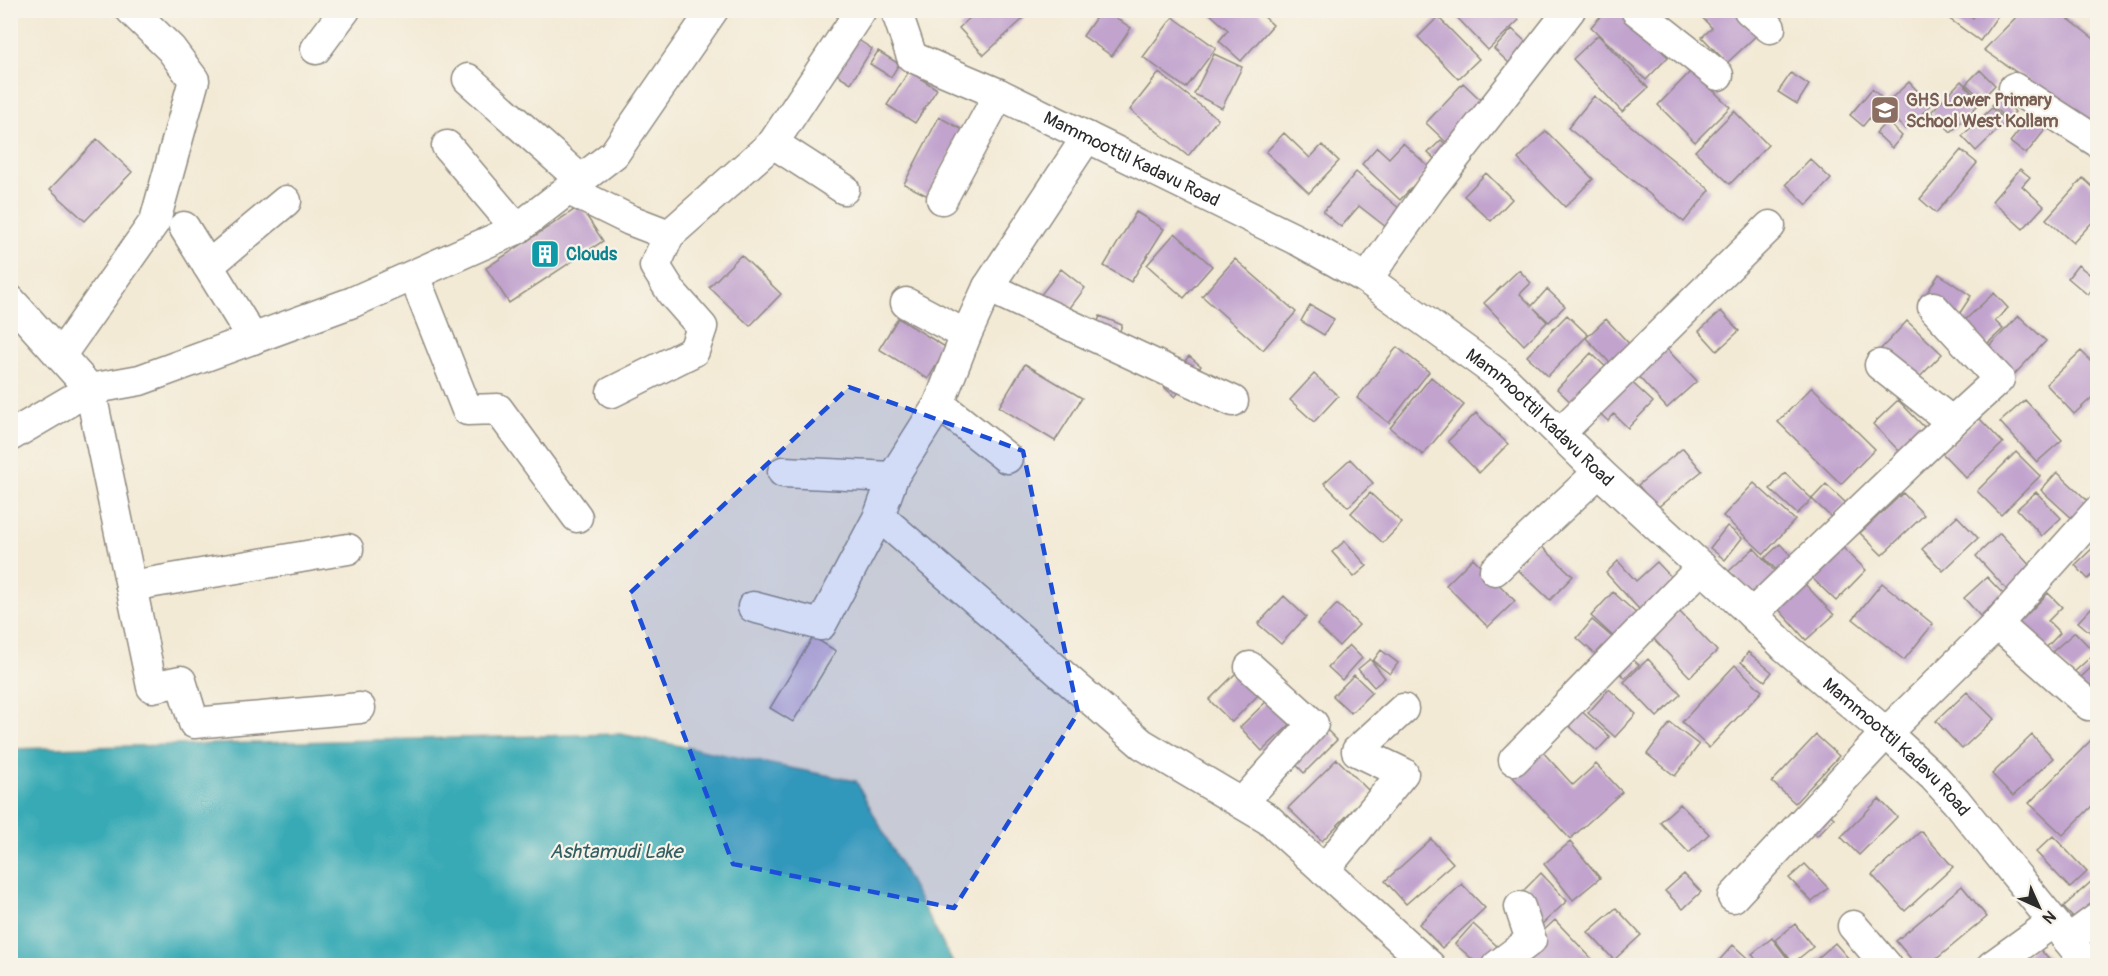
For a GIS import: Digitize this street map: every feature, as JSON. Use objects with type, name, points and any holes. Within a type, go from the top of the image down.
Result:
[{"type":"street","points":[[60,356],[155,221],[194,80],[171,49],[130,10]]},
{"type":"street","points":[[316,49],[345,10]]},
{"type":"street","points":[[10,436],[90,389],[140,380],[353,302],[517,229],[614,154],[713,10]]},
{"type":"street","points":[[612,392],[694,351],[702,327],[672,293],[655,266],[669,235],[773,143],[861,10]]},
{"type":"street","name":"Mammoottil Kadavu Road","points":[[896,10],[912,57],[999,94],[1301,242],[1367,279],[1503,378],[1785,647],[1934,777],[2089,966]]},
{"type":"street","points":[[1367,279],[1431,188],[1570,10]]},
{"type":"street","points":[[1636,10],[1718,75]]},
{"type":"street","points":[[468,79],[575,185],[630,220],[669,235]]},
{"type":"street","points":[[2014,88],[2097,142]]},
{"type":"street","points":[[942,199],[999,94]]},
{"type":"street","points":[[753,607],[821,625],[879,516],[893,477],[939,404],[988,287],[1087,137]]},
{"type":"street","points":[[773,143],[844,189]]},
{"type":"street","points":[[447,146],[517,229]]},
{"type":"street","points":[[208,266],[286,201]]},
{"type":"street","points":[[1560,433],[1770,226]]},
{"type":"street","points":[[184,227],[253,339]]},
{"type":"street","points":[[414,276],[467,410],[498,409],[577,517]]},
{"type":"street","points":[[988,287],[1233,401]]},
{"type":"street","points":[[10,300],[90,389],[152,687],[181,681],[194,723],[360,708]]},
{"type":"street","points":[[906,303],[966,335]]},
{"type":"street","points":[[1752,614],[1999,379],[1933,308]]},
{"type":"street","points":[[1880,365],[1952,422]]},
{"type":"street","points":[[939,404],[1007,458]]},
{"type":"street","points":[[783,472],[893,477]]},
{"type":"street","points":[[1495,570],[1599,472]]},
{"type":"street","points":[[1733,897],[1886,733],[1997,624],[2097,512]]},
{"type":"street","points":[[879,516],[1142,744],[1268,819],[1430,966]]},
{"type":"street","points":[[131,586],[348,549]]},
{"type":"street","points":[[1514,760],[1702,567]]},
{"type":"street","points":[[1997,624],[2089,705],[2097,703]]},
{"type":"street","points":[[1242,803],[1312,724],[1250,667]]},
{"type":"street","points":[[1324,870],[1403,773],[1357,751],[1403,709]]},
{"type":"street","points":[[1497,966],[1531,940],[1520,907]]},
{"type":"street","points":[[1992,966],[2061,931],[2097,918]]},
{"type":"street","points":[[1853,926],[1887,966]]},
{"type":"highlighted area","points":[[849,387],[1023,451],[1078,713],[954,908],[733,864],[630,593]]},
{"type":"water","name":"Ashtamudi Lake","points":[[620,734],[856,781],[954,965],[11,965],[11,749]]},
{"type":"building","points":[[978,10],[1017,10],[1024,18],[984,55],[959,28]]},
{"type":"building","points":[[1101,10],[1131,28],[1112,56],[1083,36]]},
{"type":"building","points":[[1212,10],[1257,10],[1273,25],[1241,61],[1219,41],[1228,30],[1209,13]]},
{"type":"building","points":[[1450,10],[1510,10],[1519,20],[1488,50]]},
{"type":"building","points":[[1606,10],[1619,10],[1668,57],[1646,80],[1591,27]]},
{"type":"building","points":[[1703,10],[1736,10],[1758,34],[1727,63],[1702,37],[1712,28],[1699,14]]},
{"type":"building","points":[[1937,10],[1963,10],[1973,18],[1978,10],[1994,10],[1999,14],[1980,41]]},
{"type":"building","points":[[2023,10],[2057,10],[2098,42],[2098,128],[1984,50]]},
{"type":"building","points":[[1173,17],[1216,48],[1186,88],[1143,57]]},
{"type":"building","points":[[1438,17],[1479,59],[1458,79],[1418,37]]},
{"type":"building","points":[[1512,29],[1528,44],[1509,63],[1494,49]]},
{"type":"building","points":[[1598,35],[1648,88],[1622,112],[1573,59]]},
{"type":"building","points":[[857,39],[872,49],[851,83],[835,73]]},
{"type":"building","points":[[878,51],[899,64],[891,77],[870,64]]},
{"type":"building","points":[[1214,54],[1242,67],[1222,108],[1194,94]]},
{"type":"building","points":[[1692,70],[1730,107],[1695,142],[1658,105]]},
{"type":"building","points":[[1980,70],[1995,85],[1982,99],[1966,84]]},
{"type":"building","points":[[909,71],[937,89],[915,123],[887,105]]},
{"type":"building","points":[[1159,73],[1218,119],[1188,156],[1130,110]]},
{"type":"building","points":[[1791,73],[1809,85],[1797,104],[1778,92]]},
{"type":"building","points":[[1961,81],[1981,102],[1951,132],[1931,112]]},
{"type":"building","name":"GHS Lower Primary School West Kollam","points":[[1909,82],[1931,105],[1905,129],[1883,106]]},
{"type":"building","points":[[1463,83],[1483,102],[1446,142],[1426,123]]},
{"type":"building","points":[[1872,89],[1884,100],[1863,126],[1850,115]]},
{"type":"building","points":[[1594,96],[1710,190],[1684,222],[1568,128]]},
{"type":"building","points":[[2001,96],[2015,112],[2007,120],[1992,105]]},
{"type":"building","points":[[1992,108],[2006,122],[1976,151],[1962,136]]},
{"type":"building","points":[[2036,109],[2052,121],[2026,154],[2010,142]]},
{"type":"building","points":[[1734,111],[1768,145],[1730,184],[1695,151]]},
{"type":"building","points":[[939,117],[963,130],[928,196],[904,184]]},
{"type":"building","points":[[1887,121],[1902,136],[1892,148],[1876,133]]},
{"type":"building","points":[[1546,131],[1593,179],[1565,207],[1518,159]]},
{"type":"building","points":[[1284,133],[1310,158],[1322,145],[1339,161],[1309,193],[1266,152]]},
{"type":"building","points":[[97,139],[132,172],[85,221],[50,189]]},
{"type":"building","points":[[1441,140],[1452,150],[1439,163],[1428,153]]},
{"type":"building","points":[[1403,143],[1430,168],[1400,200],[1362,164],[1377,147],[1389,158]]},
{"type":"building","points":[[1961,150],[1977,163],[1936,213],[1920,199]]},
{"type":"building","points":[[1810,159],[1831,179],[1807,205],[1786,184]]},
{"type":"building","points":[[2020,169],[2030,177],[2022,186],[2044,206],[2023,229],[1992,201]]},
{"type":"building","points":[[1356,172],[1401,210],[1386,227],[1359,206],[1341,227],[1323,212]]},
{"type":"building","points":[[1486,173],[1512,199],[1491,221],[1464,196]]},
{"type":"building","points":[[2083,178],[2098,192],[2098,216],[2073,243],[2046,219]]},
{"type":"building","name":"Clouds","points":[[580,206],[603,241],[509,303],[486,268]]},
{"type":"building","points":[[1136,212],[1164,229],[1131,282],[1104,266]]},
{"type":"building","points":[[1175,233],[1212,266],[1184,298],[1147,265]]},
{"type":"building","points":[[741,255],[781,294],[750,326],[709,287]]},
{"type":"building","points":[[1235,259],[1296,312],[1263,350],[1202,296]]},
{"type":"building","points":[[2078,265],[2098,281],[2088,295],[2068,278]]},
{"type":"building","points":[[1061,269],[1085,288],[1057,325],[1032,306]]},
{"type":"building","points":[[1519,270],[1531,283],[1520,294],[1532,306],[1547,289],[1565,306],[1549,322],[1534,308],[1547,322],[1524,345],[1484,303]]},
{"type":"building","points":[[1939,274],[1971,296],[1956,319],[1924,297]]},
{"type":"building","points":[[1994,293],[2008,308],[1995,321],[2003,329],[1986,345],[1963,322]]},
{"type":"building","points":[[1310,305],[1334,319],[1324,335],[1301,321]]},
{"type":"building","points":[[1721,311],[1739,331],[1717,351],[1699,331]]},
{"type":"building","points":[[1567,315],[1588,335],[1548,376],[1527,356]]},
{"type":"building","points":[[1100,316],[1122,325],[1113,349],[1088,348]]},
{"type":"building","points":[[2019,316],[2046,341],[2011,378],[1983,352]]},
{"type":"building","points":[[898,318],[947,348],[928,379],[879,349]]},
{"type":"building","points":[[1606,319],[1634,349],[1614,367],[1586,338]]},
{"type":"building","points":[[1907,321],[1942,354],[1913,384],[1878,352]]},
{"type":"building","points":[[1397,347],[1429,372],[1389,423],[1357,398]]},
{"type":"building","points":[[1665,347],[1697,381],[1667,408],[1636,374]]},
{"type":"building","points":[[2081,351],[2098,368],[2098,392],[2074,414],[2046,384]]},
{"type":"building","points":[[1591,353],[1613,374],[1578,409],[1557,389]]},
{"type":"building","points":[[1189,356],[1201,366],[1175,397],[1164,387]]},
{"type":"building","points":[[1025,364],[1082,398],[1055,441],[999,407]]},
{"type":"building","points":[[1314,374],[1338,396],[1314,422],[1290,400]]},
{"type":"building","points":[[1625,376],[1653,402],[1628,428],[1614,414],[1608,421],[1594,408]]},
{"type":"building","points":[[1431,377],[1464,405],[1423,455],[1390,428]]},
{"type":"building","points":[[1812,387],[1875,449],[1841,484],[1778,422]]},
{"type":"building","points":[[1898,400],[1928,431],[1903,455],[1873,424]]},
{"type":"building","points":[[2025,400],[2062,440],[2037,462],[2000,422]]},
{"type":"building","points":[[1476,413],[1508,444],[1479,473],[1448,441]]},
{"type":"building","points":[[1979,418],[2003,443],[1966,478],[1942,453]]},
{"type":"building","points":[[1683,448],[1702,471],[1657,508],[1638,485]]},
{"type":"building","points":[[2016,452],[2040,476],[2001,515],[1977,491]]},
{"type":"building","points":[[1350,459],[1373,483],[1348,507],[1324,483]]},
{"type":"building","points":[[2057,472],[2091,504],[2075,521],[2041,490]]},
{"type":"building","points":[[1785,473],[1812,499],[1797,514],[1770,489]]},
{"type":"building","points":[[1754,483],[1795,520],[1764,554],[1723,516]]},
{"type":"building","points":[[1826,484],[1846,503],[1832,518],[1812,499]]},
{"type":"building","points":[[2036,492],[2061,518],[2042,536],[2017,509]]},
{"type":"building","points":[[1370,493],[1402,523],[1383,543],[1351,513]]},
{"type":"building","points":[[1903,493],[1924,515],[1882,555],[1860,533]]},
{"type":"building","points":[[1957,516],[1978,538],[1943,571],[1922,549]]},
{"type":"building","points":[[1727,526],[1742,538],[1725,560],[1710,548]]},
{"type":"building","points":[[2000,533],[2033,569],[2009,592],[1976,556]]},
{"type":"building","points":[[1345,541],[1367,566],[1354,577],[1332,552]]},
{"type":"building","points":[[1538,543],[1573,576],[1550,600],[1515,567]]},
{"type":"building","points":[[2098,543],[2098,570],[2088,579],[2075,565]]},
{"type":"building","points":[[1780,544],[1798,563],[1783,577],[1765,558]]},
{"type":"building","points":[[1839,544],[1866,570],[1836,601],[1809,575]]},
{"type":"building","points":[[1754,548],[1779,576],[1755,598],[1729,571]]},
{"type":"building","points":[[1473,558],[1515,601],[1488,627],[1446,585]]},
{"type":"building","points":[[1618,561],[1636,581],[1657,562],[1675,581],[1649,620],[1606,573]]},
{"type":"building","points":[[1987,577],[2004,595],[1980,616],[1964,598]]},
{"type":"building","points":[[1803,582],[1834,615],[1806,640],[1776,606]]},
{"type":"building","points":[[1882,583],[1933,624],[1904,660],[1853,619]]},
{"type":"building","points":[[1613,592],[1639,616],[1617,640],[1591,616]]},
{"type":"building","points":[[2048,593],[2062,607],[2048,621],[2060,633],[2042,652],[2015,627]]},
{"type":"building","points":[[1284,596],[1306,617],[1281,644],[1258,624]]},
{"type":"building","points":[[1337,604],[1359,625],[1339,646],[1317,625]]},
{"type":"building","points":[[2091,608],[2098,614],[2098,639],[2078,622]]},
{"type":"building","points":[[1679,611],[1717,651],[1690,677],[1651,636]]},
{"type":"building","points":[[1592,620],[1617,641],[1602,660],[1577,638]]},
{"type":"building","points":[[2075,632],[2095,653],[2072,674],[2052,652]]},
{"type":"building","points":[[813,637],[836,651],[793,722],[770,708]]},
{"type":"building","points":[[1349,645],[1362,658],[1342,680],[1328,667]]},
{"type":"building","points":[[1381,650],[1398,663],[1390,674],[1373,661]]},
{"type":"building","points":[[1748,652],[1772,672],[1765,681],[1741,662]]},
{"type":"building","points":[[1628,655],[1639,665],[1625,678],[1615,667]]},
{"type":"building","points":[[1370,659],[1385,678],[1374,687],[1358,669]]},
{"type":"building","points":[[1648,659],[1681,694],[1657,717],[1624,682]]},
{"type":"building","points":[[2098,661],[2098,703],[2076,682]]},
{"type":"building","points":[[1735,665],[1762,691],[1709,748],[1682,722]]},
{"type":"building","points":[[1240,669],[1262,691],[1232,722],[1209,700]]},
{"type":"building","points":[[1354,675],[1372,692],[1351,713],[1333,696]]},
{"type":"building","points":[[1609,689],[1636,714],[1615,737],[1588,713]]},
{"type":"building","points":[[1967,692],[1994,719],[1962,749],[1936,721]]},
{"type":"building","points":[[1272,696],[1295,720],[1262,751],[1240,727]]},
{"type":"building","points":[[1580,710],[1610,737],[1597,751],[1567,724]]},
{"type":"building","points":[[1318,721],[1337,740],[1304,773],[1285,753]]},
{"type":"building","points":[[1670,723],[1699,745],[1675,776],[1647,754]]},
{"type":"building","points":[[2098,733],[2098,800],[2063,835],[2029,803]]},
{"type":"building","points":[[1816,735],[1839,756],[1795,803],[1772,782]]},
{"type":"building","points":[[2032,735],[2053,758],[2013,796],[1992,774]]},
{"type":"building","points":[[1540,749],[1573,785],[1596,764],[1622,792],[1570,839],[1512,776]]},
{"type":"building","points":[[1337,759],[1370,792],[1322,841],[1288,808]]},
{"type":"building","points":[[1812,798],[1834,818],[1817,836],[1795,816]]},
{"type":"building","points":[[1879,799],[1897,817],[1859,855],[1841,837]]},
{"type":"building","points":[[1680,804],[1709,834],[1689,853],[1660,822]]},
{"type":"building","points":[[1921,831],[1953,867],[1905,911],[1872,875]]},
{"type":"building","points":[[2053,836],[2087,872],[2070,888],[2036,852]]},
{"type":"building","points":[[1431,839],[1453,863],[1406,904],[1385,881]]},
{"type":"building","points":[[1570,842],[1600,878],[1573,900],[1544,864]]},
{"type":"building","points":[[1805,864],[1828,888],[1812,902],[1789,878]]},
{"type":"building","points":[[1541,873],[1567,901],[1540,926],[1515,899]]},
{"type":"building","points":[[1684,874],[1701,892],[1683,909],[1665,891]]},
{"type":"building","points":[[2093,880],[2098,885],[2098,911],[2081,926],[2063,907]]},
{"type":"building","points":[[1462,884],[1485,908],[1442,948],[1419,924]]},
{"type":"building","points":[[1962,886],[1987,917],[1928,966],[1917,966],[1896,941]]},
{"type":"building","points":[[1616,908],[1641,935],[1614,960],[1588,932]]},
{"type":"building","points":[[1555,920],[1593,960],[1587,966],[1515,966],[1511,961]]},
{"type":"building","points":[[1473,924],[1497,946],[1479,965],[1455,944]]},
{"type":"building","points":[[1795,924],[1813,947],[1793,963],[1775,940]]},
{"type":"building","points":[[1772,938],[1791,963],[1789,966],[1760,966],[1752,954]]},
{"type":"building","points":[[1835,943],[1855,966],[1809,966]]},
{"type":"building","points":[[1733,945],[1756,966],[1714,966]]},
{"type":"building","points":[[2036,945],[2055,966],[2020,966],[2017,962]]},
{"type":"place","name":"GHS Lower Primary School West Kollam","points":[[1885,110]]},
{"type":"place","name":"Clouds","points":[[545,254]]}]
